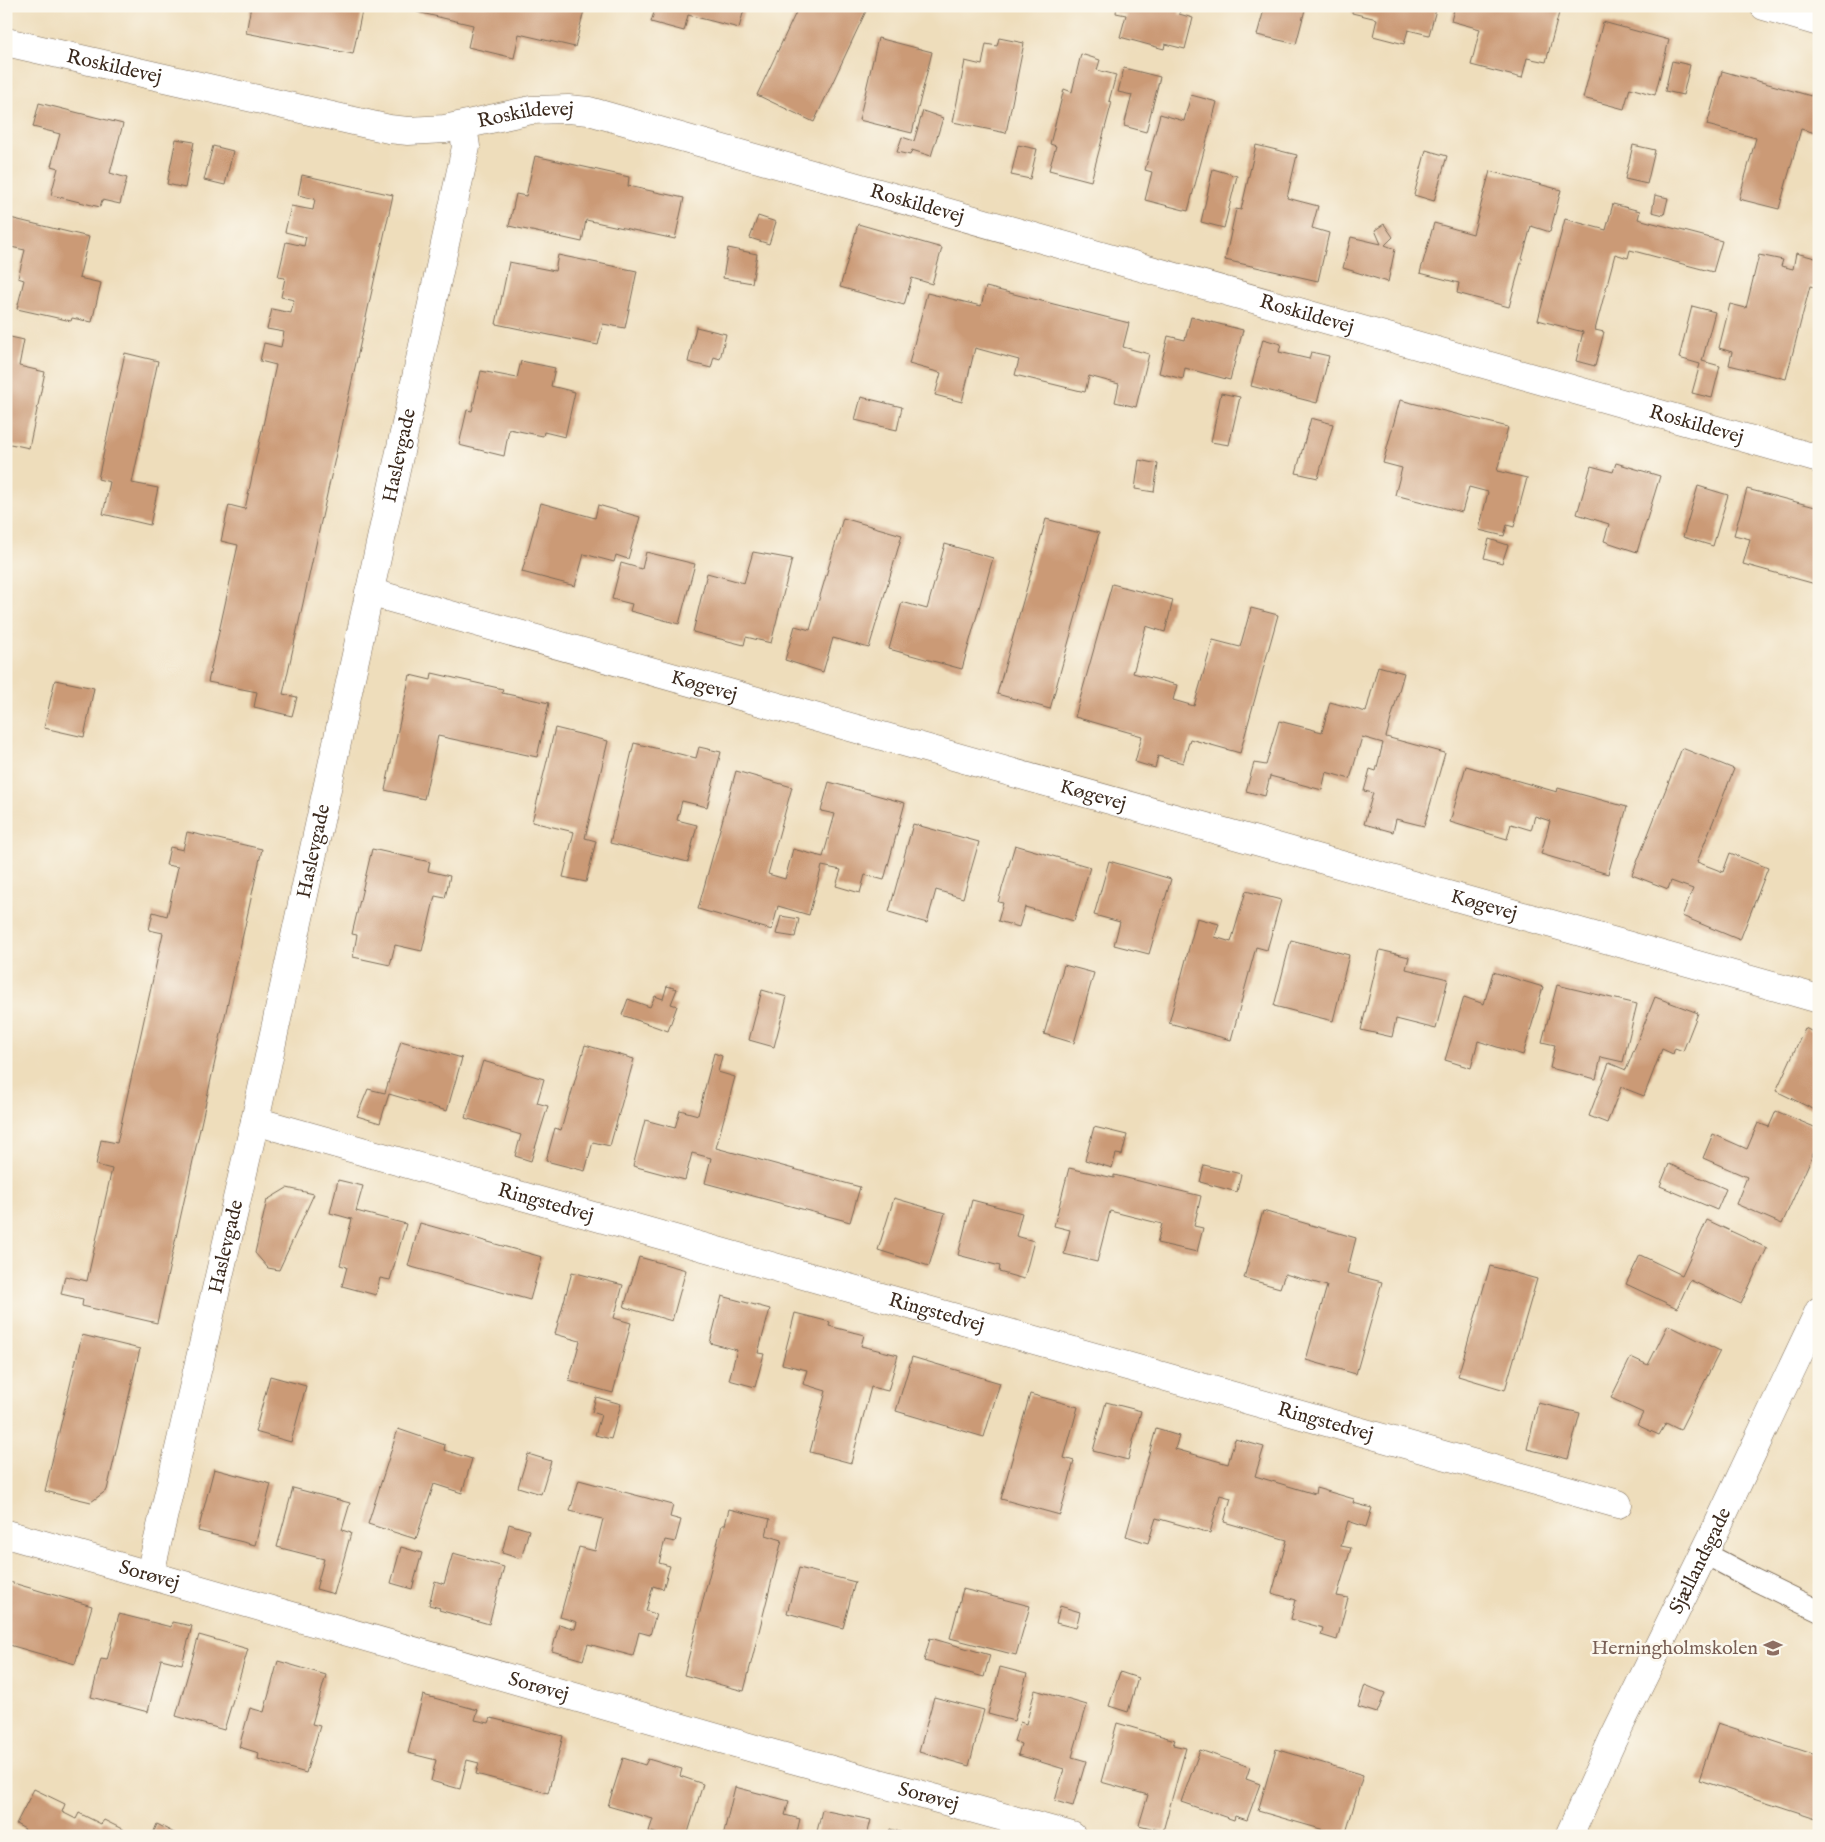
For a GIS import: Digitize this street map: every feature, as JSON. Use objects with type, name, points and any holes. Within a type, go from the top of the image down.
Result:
[{"type":"street","points":[[1764,6],[1819,22]]},
{"type":"street","name":"Roskildevej","points":[[6,42],[390,130],[428,131],[463,126],[531,110],[568,108],[589,111],[1819,459]]},
{"type":"street","name":"Haslevgade","points":[[150,1574],[255,1121],[466,147],[463,126]]},
{"type":"street","name":"Køgevej","points":[[369,592],[1819,1000]]},
{"type":"street","name":"Ringstedvej","points":[[255,1121],[1618,1504]]},
{"type":"street","name":"Sjællandsgade","points":[[1569,1836],[1613,1739],[1819,1311]]},
{"type":"street","name":"Sorøvej","points":[[6,1534],[770,1753],[1072,1836]]},
{"type":"lane","points":[[1704,1553],[1819,1611]]},
{"type":"building","points":[[251,6],[363,6],[353,54],[246,33]]},
{"type":"building","points":[[418,6],[585,6],[575,47],[519,34],[514,58],[468,47],[473,25],[417,12]]},
{"type":"building","points":[[656,6],[745,6],[739,28],[688,15],[684,31],[651,22]]},
{"type":"building","points":[[799,6],[861,6],[867,9],[814,122],[757,95]]},
{"type":"building","points":[[1117,6],[1181,6],[1179,14],[1193,18],[1185,49],[1165,44],[1164,49],[1120,37],[1126,15],[1116,13]]},
{"type":"building","points":[[1265,6],[1306,6],[1296,44],[1257,35]]},
{"type":"building","points":[[1353,6],[1437,6],[1429,35],[1408,30],[1404,44],[1373,36],[1377,19],[1352,13]]},
{"type":"building","points":[[1455,6],[1550,6],[1560,9],[1546,62],[1527,58],[1522,78],[1471,65],[1480,29],[1451,21]]},
{"type":"building","points":[[1603,22],[1669,40],[1655,95],[1630,88],[1624,109],[1583,98]]},
{"type":"building","points":[[878,38],[932,52],[912,133],[859,120]]},
{"type":"building","points":[[999,38],[1024,43],[1006,133],[953,122],[965,61],[982,65],[986,44],[997,46]]},
{"type":"building","points":[[1081,54],[1100,60],[1097,70],[1116,75],[1109,101],[1112,102],[1091,181],[1049,170],[1056,146],[1050,144],[1064,89],[1072,92]]},
{"type":"building","points":[[1672,61],[1690,65],[1683,95],[1665,91]]},
{"type":"building","points":[[1124,68],[1160,77],[1146,132],[1124,126],[1132,95],[1118,92]]},
{"type":"building","points":[[1722,71],[1811,96],[1815,83],[1819,84],[1819,134],[1801,129],[1779,209],[1739,199],[1756,138],[1707,125]]},
{"type":"building","points":[[1191,95],[1217,102],[1188,211],[1145,200],[1152,172],[1145,170],[1160,114],[1184,121]]},
{"type":"building","points":[[39,103],[123,124],[110,173],[127,178],[120,204],[102,200],[100,207],[51,195],[58,168],[51,166],[60,134],[33,127]]},
{"type":"building","points":[[923,111],[943,118],[931,156],[912,150],[910,155],[897,152],[902,137],[914,141]]},
{"type":"building","points":[[176,139],[194,142],[185,188],[167,184]]},
{"type":"building","points":[[1018,145],[1037,149],[1030,179],[1011,175]]},
{"type":"building","points":[[1256,145],[1297,155],[1287,198],[1318,206],[1312,228],[1329,233],[1318,281],[1225,260],[1236,209],[1241,210]]},
{"type":"building","points":[[1633,145],[1655,150],[1647,184],[1625,179]]},
{"type":"building","points":[[213,146],[233,151],[225,185],[204,180]]},
{"type":"building","points":[[1426,150],[1447,156],[1434,201],[1414,195]]},
{"type":"building","points":[[535,156],[629,177],[628,186],[684,198],[675,239],[586,220],[582,242],[509,226],[516,194],[526,196]]},
{"type":"building","points":[[1213,169],[1237,176],[1224,228],[1201,222]]},
{"type":"building","points":[[1490,171],[1561,190],[1550,232],[1531,226],[1509,307],[1457,293],[1459,283],[1420,273],[1434,223],[1473,234]]},
{"type":"building","points":[[302,175],[393,195],[283,694],[297,697],[292,716],[254,707],[257,692],[208,682],[238,545],[221,541],[229,505],[245,509],[276,365],[260,361],[264,343],[281,347],[284,332],[267,329],[272,309],[291,313],[294,300],[281,297],[285,278],[278,277],[286,242],[304,246],[306,237],[285,232],[291,206],[313,210],[315,199],[298,195]]},
{"type":"building","points":[[1655,195],[1668,198],[1664,215],[1652,212]]},
{"type":"building","points":[[1613,204],[1640,211],[1638,219],[1722,241],[1713,272],[1630,250],[1628,258],[1615,254],[1595,330],[1604,332],[1595,366],[1576,361],[1583,332],[1538,320],[1565,219],[1606,230]]},
{"type":"building","points":[[758,216],[776,222],[769,244],[750,238]]},
{"type":"building","points":[[6,217],[89,237],[79,278],[101,283],[92,322],[72,318],[71,321],[17,309],[24,280],[18,278],[25,250],[6,246]]},
{"type":"building","points":[[858,224],[942,248],[932,284],[912,278],[904,305],[840,287]]},
{"type":"building","points":[[1384,224],[1393,237],[1385,245],[1395,249],[1388,282],[1343,268],[1351,237],[1381,244],[1375,230]]},
{"type":"building","points":[[728,248],[757,254],[752,283],[723,278]]},
{"type":"building","points":[[1796,253],[1819,259],[1819,288],[1810,286],[1786,379],[1729,365],[1732,352],[1719,348],[1730,304],[1746,308],[1759,255],[1783,260],[1781,266],[1793,269]]},
{"type":"building","points":[[558,255],[637,271],[625,328],[603,324],[598,345],[496,324],[509,262],[555,271]]},
{"type":"building","points":[[986,287],[1129,323],[1123,347],[1149,354],[1136,407],[1115,402],[1119,384],[1089,376],[1085,392],[1015,375],[1019,360],[975,348],[962,402],[935,395],[941,373],[909,364],[927,293],[981,306]]},
{"type":"building","points":[[1692,306],[1715,312],[1702,361],[1720,366],[1712,398],[1692,393],[1700,364],[1679,358]]},
{"type":"building","points":[[1191,317],[1243,330],[1230,380],[1185,368],[1183,379],[1159,373],[1168,336],[1185,340]]},
{"type":"building","points":[[696,327],[726,334],[720,359],[714,357],[711,368],[688,362]]},
{"type":"building","points":[[6,336],[24,340],[19,366],[45,372],[29,448],[6,443]]},
{"type":"building","points":[[1263,339],[1281,344],[1279,352],[1309,359],[1311,352],[1329,356],[1317,403],[1251,386]]},
{"type":"building","points":[[125,353],[158,361],[132,483],[158,488],[150,525],[103,514],[110,482],[98,479]]},
{"type":"building","points":[[521,361],[555,368],[551,386],[575,392],[565,437],[544,432],[543,436],[509,429],[504,456],[459,445],[467,410],[472,411],[481,371],[517,378]]},
{"type":"building","points":[[1221,393],[1240,397],[1229,445],[1211,442]]},
{"type":"building","points":[[861,397],[902,407],[897,430],[855,420]]},
{"type":"building","points":[[1400,400],[1508,427],[1497,471],[1527,478],[1514,527],[1507,525],[1504,536],[1479,530],[1488,492],[1469,487],[1462,512],[1395,495],[1402,468],[1383,463]]},
{"type":"building","points":[[1311,418],[1333,424],[1318,478],[1296,473]]},
{"type":"building","points":[[1139,460],[1158,464],[1154,492],[1135,489]]},
{"type":"building","points":[[1616,463],[1660,476],[1637,552],[1604,541],[1609,524],[1577,514],[1591,466],[1613,472]]},
{"type":"building","points":[[1698,486],[1728,495],[1713,546],[1683,537]]},
{"type":"building","points":[[1747,489],[1819,508],[1819,585],[1743,564],[1750,539],[1734,535]]},
{"type":"building","points":[[541,503],[595,518],[598,505],[640,517],[628,559],[616,555],[614,562],[584,554],[575,586],[522,572]]},
{"type":"building","points":[[843,518],[902,535],[869,648],[833,638],[823,672],[785,660],[795,626],[810,630]]},
{"type":"building","points":[[1046,519],[1099,533],[1050,709],[997,694]]},
{"type":"building","points":[[1489,539],[1508,545],[1502,563],[1484,558]]},
{"type":"building","points":[[945,544],[993,558],[962,669],[889,649],[902,602],[927,609]]},
{"type":"building","points":[[646,552],[695,564],[679,624],[630,611],[632,604],[612,599],[621,563],[642,569]]},
{"type":"building","points":[[753,552],[792,559],[771,643],[746,637],[744,645],[693,632],[707,573],[744,583]]},
{"type":"building","points":[[1112,584],[1173,600],[1165,632],[1146,626],[1133,673],[1177,685],[1173,700],[1194,706],[1213,640],[1240,647],[1251,608],[1278,615],[1240,753],[1190,739],[1183,763],[1158,756],[1155,768],[1135,762],[1142,736],[1075,717]]},
{"type":"building","points":[[1378,666],[1404,673],[1386,737],[1445,753],[1424,826],[1396,819],[1393,832],[1364,824],[1373,793],[1364,791],[1370,769],[1376,771],[1383,743],[1362,737],[1350,779],[1326,772],[1322,790],[1270,776],[1265,796],[1246,791],[1254,763],[1266,765],[1279,721],[1322,732],[1330,702],[1366,712]]},
{"type":"building","points":[[432,673],[503,689],[502,693],[549,703],[537,757],[438,736],[424,799],[385,790],[410,675],[431,680]]},
{"type":"building","points":[[55,680],[94,688],[84,737],[44,728]]},
{"type":"building","points":[[555,728],[608,741],[585,838],[596,841],[586,882],[563,877],[574,832],[532,822]]},
{"type":"building","points":[[634,743],[696,758],[699,747],[721,752],[707,807],[682,801],[677,820],[697,825],[688,862],[610,843]]},
{"type":"building","points":[[1682,748],[1734,769],[1697,862],[1723,872],[1730,853],[1768,868],[1740,940],[1682,916],[1693,889],[1671,881],[1668,889],[1632,875]]},
{"type":"building","points":[[1466,766],[1557,792],[1558,788],[1627,807],[1608,874],[1541,854],[1550,821],[1535,816],[1531,830],[1511,824],[1507,839],[1450,822]]},
{"type":"building","points":[[736,771],[792,787],[768,874],[785,879],[793,849],[823,857],[835,814],[821,811],[829,782],[905,803],[884,880],[865,875],[860,893],[836,886],[841,870],[822,866],[809,915],[778,906],[772,930],[698,909]]},
{"type":"building","points":[[913,824],[979,842],[963,898],[936,890],[927,923],[889,912]]},
{"type":"building","points":[[187,832],[262,849],[157,1323],[82,1306],[83,1299],[61,1294],[65,1276],[87,1281],[112,1169],[96,1165],[101,1140],[117,1143],[163,933],[149,930],[153,912],[167,916],[178,867],[166,865],[170,847],[183,850]]},
{"type":"building","points":[[1015,845],[1090,867],[1074,921],[1025,907],[1019,927],[998,921],[1003,903],[998,902]]},
{"type":"building","points":[[372,849],[430,862],[428,871],[450,876],[445,898],[435,896],[422,951],[395,945],[390,965],[353,957],[357,935],[352,934]]},
{"type":"building","points":[[1109,861],[1171,879],[1149,954],[1114,945],[1120,922],[1094,915]]},
{"type":"building","points":[[1246,891],[1281,900],[1267,950],[1256,947],[1231,1040],[1169,1023],[1197,918],[1219,924],[1215,937],[1231,942]]},
{"type":"building","points":[[781,916],[799,919],[795,937],[776,934]]},
{"type":"building","points":[[1291,940],[1349,955],[1333,1021],[1274,1006]]},
{"type":"building","points":[[1380,950],[1409,957],[1406,969],[1448,979],[1436,1029],[1396,1019],[1392,1037],[1361,1030]]},
{"type":"building","points":[[1064,965],[1094,973],[1074,1043],[1044,1034]]},
{"type":"building","points":[[1493,972],[1543,987],[1523,1055],[1478,1041],[1471,1068],[1445,1060],[1464,997],[1484,1004]]},
{"type":"building","points":[[1557,985],[1637,1004],[1623,1062],[1601,1057],[1596,1079],[1550,1068],[1555,1045],[1542,1042]]},
{"type":"building","points":[[667,986],[677,989],[671,1004],[677,1006],[668,1031],[622,1015],[628,999],[650,1007],[655,996],[663,999]]},
{"type":"building","points":[[762,990],[787,997],[774,1047],[749,1040]]},
{"type":"building","points":[[1655,997],[1698,1013],[1683,1051],[1675,1048],[1673,1054],[1662,1049],[1644,1096],[1621,1087],[1607,1123],[1589,1116],[1609,1063],[1626,1070]]},
{"type":"building","points":[[1805,1028],[1819,1035],[1819,1112],[1776,1091]]},
{"type":"building","points":[[401,1041],[462,1058],[447,1111],[389,1094],[380,1123],[357,1116],[368,1089],[385,1093]]},
{"type":"building","points":[[585,1045],[634,1059],[610,1146],[593,1142],[585,1171],[546,1161],[555,1128],[561,1130]]},
{"type":"building","points":[[714,1053],[722,1056],[718,1072],[735,1077],[716,1148],[860,1187],[850,1222],[705,1183],[711,1158],[692,1153],[685,1180],[633,1166],[645,1120],[675,1128],[680,1110],[698,1115]]},
{"type":"building","points":[[483,1061],[544,1079],[537,1103],[548,1106],[531,1161],[515,1156],[521,1135],[465,1118]]},
{"type":"building","points":[[1776,1111],[1819,1129],[1819,1141],[1782,1224],[1736,1204],[1747,1177],[1703,1158],[1713,1134],[1747,1149],[1758,1123],[1769,1127]]},
{"type":"building","points":[[1094,1127],[1127,1135],[1122,1155],[1116,1154],[1112,1168],[1085,1160]]},
{"type":"building","points":[[1669,1164],[1726,1189],[1717,1210],[1660,1186]]},
{"type":"building","points":[[1204,1165],[1241,1174],[1237,1192],[1200,1182]]},
{"type":"building","points":[[1069,1168],[1114,1178],[1114,1175],[1201,1196],[1194,1226],[1203,1228],[1197,1252],[1157,1243],[1162,1224],[1110,1211],[1097,1262],[1064,1254],[1070,1230],[1054,1226]]},
{"type":"building","points":[[338,1180],[363,1186],[356,1211],[406,1224],[390,1280],[380,1278],[376,1295],[342,1286],[347,1267],[340,1265],[352,1219],[330,1213]]},
{"type":"building","points":[[287,1188],[314,1194],[279,1270],[268,1268],[255,1253],[267,1200]]},
{"type":"building","points":[[894,1198],[945,1213],[929,1266],[878,1250]]},
{"type":"building","points":[[972,1200],[1022,1213],[1016,1236],[1034,1241],[1024,1279],[999,1272],[1000,1266],[958,1255]]},
{"type":"building","points":[[1263,1211],[1356,1238],[1347,1273],[1382,1282],[1356,1374],[1306,1360],[1327,1286],[1285,1274],[1280,1288],[1244,1278]]},
{"type":"building","points":[[1707,1220],[1767,1248],[1741,1304],[1690,1280],[1677,1308],[1626,1284],[1640,1255],[1682,1275]]},
{"type":"building","points":[[420,1223],[542,1257],[530,1300],[408,1266]]},
{"type":"building","points":[[639,1257],[686,1270],[672,1321],[624,1307]]},
{"type":"building","points":[[1490,1266],[1537,1279],[1505,1390],[1458,1376]]},
{"type":"building","points":[[572,1272],[623,1285],[614,1318],[631,1323],[613,1393],[569,1381],[580,1341],[555,1334]]},
{"type":"building","points":[[722,1296],[770,1309],[758,1353],[764,1354],[755,1387],[729,1380],[737,1350],[710,1343]]},
{"type":"building","points":[[795,1313],[830,1322],[829,1326],[864,1335],[861,1346],[898,1355],[888,1391],[871,1387],[851,1463],[810,1452],[826,1391],[803,1384],[807,1370],[782,1364]]},
{"type":"building","points":[[1668,1325],[1720,1351],[1680,1430],[1666,1423],[1659,1435],[1637,1425],[1643,1413],[1611,1398],[1631,1357],[1648,1365]]},
{"type":"building","points":[[82,1335],[140,1349],[107,1490],[91,1502],[45,1491]]},
{"type":"building","points":[[912,1357],[1000,1383],[984,1437],[896,1411]]},
{"type":"building","points":[[270,1376],[306,1386],[291,1442],[255,1432]]},
{"type":"building","points":[[1030,1394],[1078,1407],[1064,1458],[1074,1461],[1060,1515],[1001,1499]]},
{"type":"building","points":[[596,1397],[621,1404],[611,1439],[595,1435],[601,1415],[592,1412]]},
{"type":"building","points":[[1106,1402],[1141,1411],[1128,1460],[1093,1451]]},
{"type":"building","points":[[1538,1403],[1580,1413],[1568,1459],[1527,1449]]},
{"type":"building","points":[[398,1429],[445,1445],[444,1450],[472,1459],[462,1493],[434,1484],[416,1539],[368,1524]]},
{"type":"building","points":[[1156,1429],[1179,1436],[1175,1449],[1228,1464],[1235,1439],[1264,1447],[1255,1476],[1315,1494],[1316,1488],[1354,1499],[1353,1503],[1372,1508],[1366,1527],[1348,1521],[1341,1546],[1351,1548],[1337,1596],[1348,1598],[1337,1640],[1321,1635],[1323,1628],[1291,1619],[1296,1600],[1272,1593],[1287,1540],[1224,1522],[1231,1498],[1220,1495],[1210,1533],[1156,1518],[1148,1543],[1126,1536]]},
{"type":"building","points":[[528,1454],[551,1461],[541,1494],[518,1487]]},
{"type":"building","points":[[214,1469],[271,1484],[255,1545],[198,1531]]},
{"type":"building","points":[[579,1480],[673,1505],[670,1517],[681,1520],[675,1542],[665,1540],[659,1563],[670,1566],[663,1589],[653,1586],[646,1611],[656,1614],[650,1635],[639,1632],[633,1656],[588,1644],[583,1660],[552,1651],[559,1624],[575,1629],[577,1622],[560,1617],[579,1547],[595,1551],[603,1519],[570,1511]]},
{"type":"building","points":[[293,1488],[350,1503],[342,1530],[351,1533],[334,1594],[316,1589],[324,1559],[277,1547]]},
{"type":"building","points":[[729,1509],[770,1519],[766,1535],[782,1540],[744,1691],[684,1675],[722,1525],[725,1525]]},
{"type":"building","points":[[509,1524],[529,1530],[521,1559],[502,1553]]},
{"type":"building","points":[[401,1547],[422,1553],[412,1589],[391,1583]]},
{"type":"building","points":[[453,1553],[504,1567],[489,1624],[439,1610],[440,1608],[429,1605],[435,1581],[444,1584]]},
{"type":"building","points":[[799,1568],[855,1582],[843,1628],[787,1613]]},
{"type":"building","points":[[6,1581],[92,1606],[75,1664],[6,1644]]},
{"type":"building","points":[[963,1589],[1030,1606],[1016,1655],[950,1638]]},
{"type":"building","points":[[1060,1606],[1080,1612],[1076,1628],[1056,1623]]},
{"type":"building","points":[[119,1614],[171,1627],[172,1622],[192,1626],[182,1664],[161,1659],[148,1712],[91,1697],[101,1659],[107,1660]]},
{"type":"building","points":[[199,1635],[248,1649],[224,1730],[176,1716]]},
{"type":"building","points":[[930,1638],[990,1655],[984,1677],[924,1661]]},
{"type":"building","points":[[278,1661],[326,1675],[312,1724],[320,1726],[306,1773],[258,1759],[259,1753],[239,1747],[250,1708],[264,1712]]},
{"type":"building","points":[[1000,1667],[1027,1674],[1014,1721],[988,1714]]},
{"type":"building","points":[[1120,1672],[1138,1678],[1128,1712],[1109,1706]]},
{"type":"building","points":[[1365,1685],[1385,1693],[1377,1713],[1358,1707]]},
{"type":"building","points":[[1035,1690],[1087,1705],[1072,1757],[1086,1761],[1073,1806],[1055,1801],[1064,1769],[1018,1755],[1021,1744],[1014,1741],[1020,1722],[1026,1724]]},
{"type":"building","points":[[423,1695],[478,1710],[475,1720],[489,1723],[491,1718],[563,1736],[548,1793],[476,1774],[479,1763],[467,1760],[460,1789],[431,1781],[436,1760],[408,1753]]},
{"type":"building","points":[[934,1697],[984,1710],[969,1766],[919,1752]]},
{"type":"building","points":[[1117,1723],[1175,1740],[1173,1745],[1186,1748],[1163,1831],[1139,1825],[1148,1795],[1101,1782]]},
{"type":"building","points":[[1718,1723],[1819,1756],[1819,1819],[1699,1780]]},
{"type":"building","points":[[1276,1749],[1363,1775],[1345,1836],[1258,1811]]},
{"type":"building","points":[[1200,1750],[1250,1767],[1246,1779],[1260,1784],[1247,1820],[1235,1816],[1234,1820],[1181,1802]]},
{"type":"building","points":[[623,1758],[645,1765],[648,1759],[682,1769],[680,1776],[703,1784],[687,1836],[663,1836],[649,1831],[653,1819],[608,1806]]},
{"type":"building","points":[[735,1787],[789,1801],[785,1815],[800,1819],[796,1836],[723,1836]]},
{"type":"building","points":[[34,1789],[65,1804],[62,1812],[76,1819],[79,1813],[101,1824],[104,1820],[132,1834],[131,1836],[22,1836],[25,1829],[16,1824]]},
{"type":"building","points":[[822,1810],[871,1820],[867,1836],[816,1836]]},
{"type":"building","points":[[157,1824],[180,1836],[152,1836]]},
{"type":"building","points":[[890,1829],[910,1835],[910,1836],[888,1836]]},
{"type":"place","name":"Herningholmskolen","points":[[1773,1648]]}]
